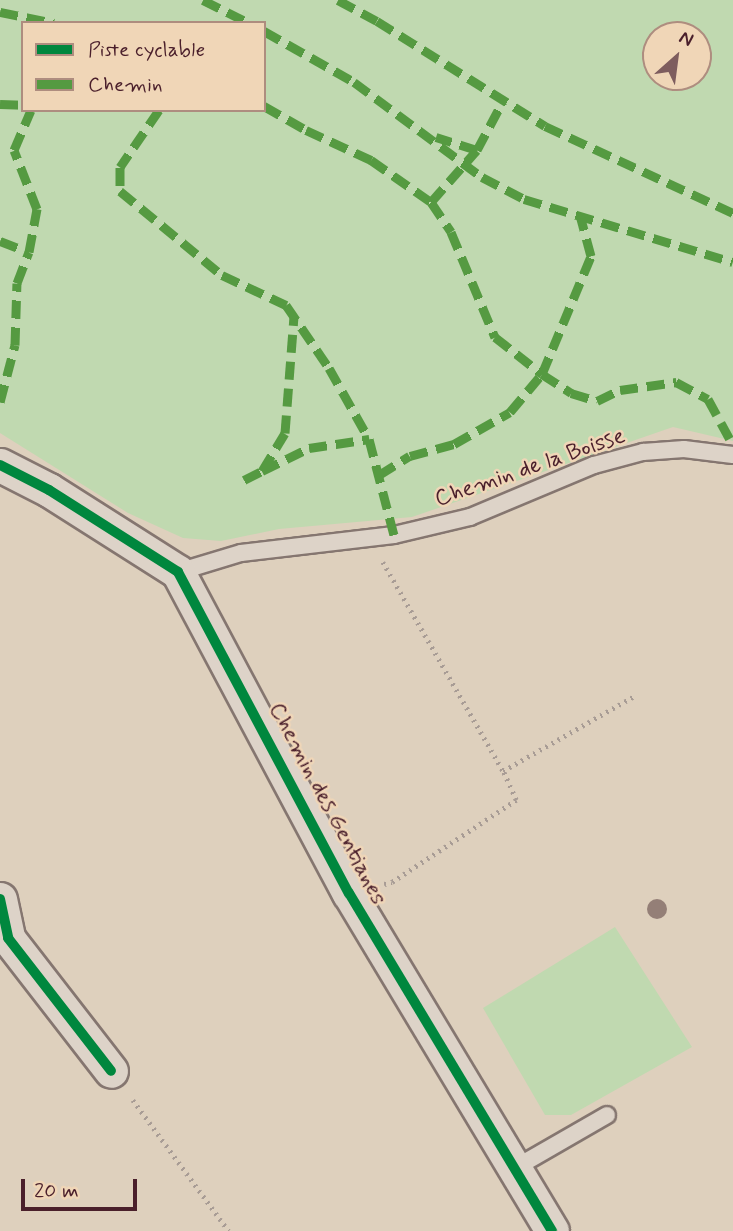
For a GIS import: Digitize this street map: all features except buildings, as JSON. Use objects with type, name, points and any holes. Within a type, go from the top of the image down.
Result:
[{"type":"street","name":"Chemin des Gentianes","points":[[0,465],[49,490],[178,572],[349,893],[552,1231]]},
{"type":"street","points":[[0,899],[8,938],[111,1071]]},
{"type":"lane","name":"Chemin de la Boisse","points":[[178,572],[241,553],[394,535],[470,517],[594,465],[643,452],[684,449],[733,455]]},
{"type":"lane","points":[[515,1168],[607,1115]]},
{"type":"path","points":[[349,893],[392,882],[516,800],[503,771],[368,537]]},
{"type":"path","points":[[503,771],[636,695]]},
{"type":"path","points":[[111,1071],[229,1231]]},
{"type":"green space","points":[[0,0],[733,0],[733,441],[673,427],[412,517],[279,529],[221,541],[183,538],[128,513],[0,433]]},
{"type":"green space","points":[[615,927],[692,1047],[571,1115],[545,1115],[483,1008]]},
{"type":"marked path","points":[[203,0],[245,21]]},
{"type":"marked path","points":[[338,0],[377,21],[545,126],[733,213]]},
{"type":"marked path","points":[[0,12],[44,21]]},
{"type":"marked path","points":[[266,32],[354,82],[482,177],[524,199],[733,262]]},
{"type":"marked path","points":[[477,150],[503,101]]},
{"type":"marked path","points":[[0,104],[21,105]]},
{"type":"marked path","points":[[266,107],[306,130],[371,160],[431,202],[451,232],[495,337],[542,374],[571,393],[597,401],[620,390],[676,382],[708,399],[733,445]]},
{"type":"marked path","points":[[0,402],[15,345],[17,283],[29,252],[37,209],[14,150],[30,112]]},
{"type":"marked path","points":[[158,112],[120,167],[120,191],[222,275],[286,305],[329,368],[369,439],[394,535]]},
{"type":"marked path","points":[[431,202],[477,150],[436,137]]},
{"type":"marked path","points":[[379,475],[410,456],[454,444],[510,412],[542,374],[591,256],[581,218]]},
{"type":"marked path","points":[[0,241],[29,252]]},
{"type":"marked path","points":[[244,480],[262,471],[285,433],[294,317]]},
{"type":"marked path","points":[[262,471],[309,448],[369,439]]},
{"type":"cycle path","points":[[0,465],[49,490],[178,572],[349,893],[552,1231]]},
{"type":"cycle path","points":[[0,899],[8,938],[111,1071]]}]
